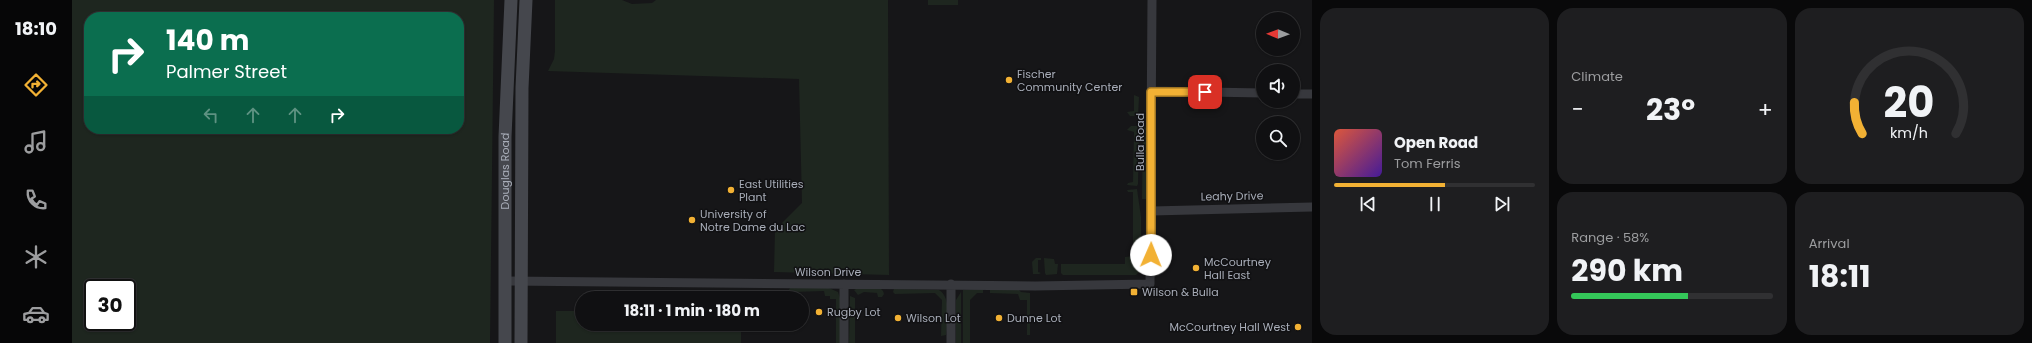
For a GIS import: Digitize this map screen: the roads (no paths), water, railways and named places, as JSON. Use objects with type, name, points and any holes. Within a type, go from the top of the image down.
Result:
[{"type":"street","name":"Douglas Road","points":[[505,343],[505,137],[512,0]]},
{"type":"street","name":"Douglas Road","points":[[521,343],[522,88],[526,0]]},
{"type":"street","name":"Bulla Road","points":[[1150,284],[1152,211],[1152,0]]},
{"type":"street","points":[[1151,92],[1256,93]]},
{"type":"street","points":[[1300,94],[1312,94]]},
{"type":"street","name":"Leahy Drive","points":[[1152,211],[1312,207]]},
{"type":"street","name":"Wilson Drive","points":[[505,281],[1036,286],[1150,284]]},
{"type":"street","points":[[844,284],[844,343]]},
{"type":"street","points":[[950,343],[951,284]]},
{"type":"place","name":"Fischer Community Center","points":[[1009,80]]},
{"type":"place","name":"East Utilities Plant","points":[[731,190]]},
{"type":"place","name":"University of Notre Dame du Lac","points":[[692,220]]},
{"type":"place","name":"McCourtney Hall East","points":[[1196,268]]},
{"type":"place","name":"Wilson & Bulla","points":[[1134,292]]},
{"type":"place","name":"Rugby Lot","points":[[819,312]]},
{"type":"place","name":"Wilson Lot","points":[[898,318]]},
{"type":"place","name":"Dunne Lot","points":[[999,318]]},
{"type":"place","name":"McCourtney Hall West","points":[[1298,327]]}]
